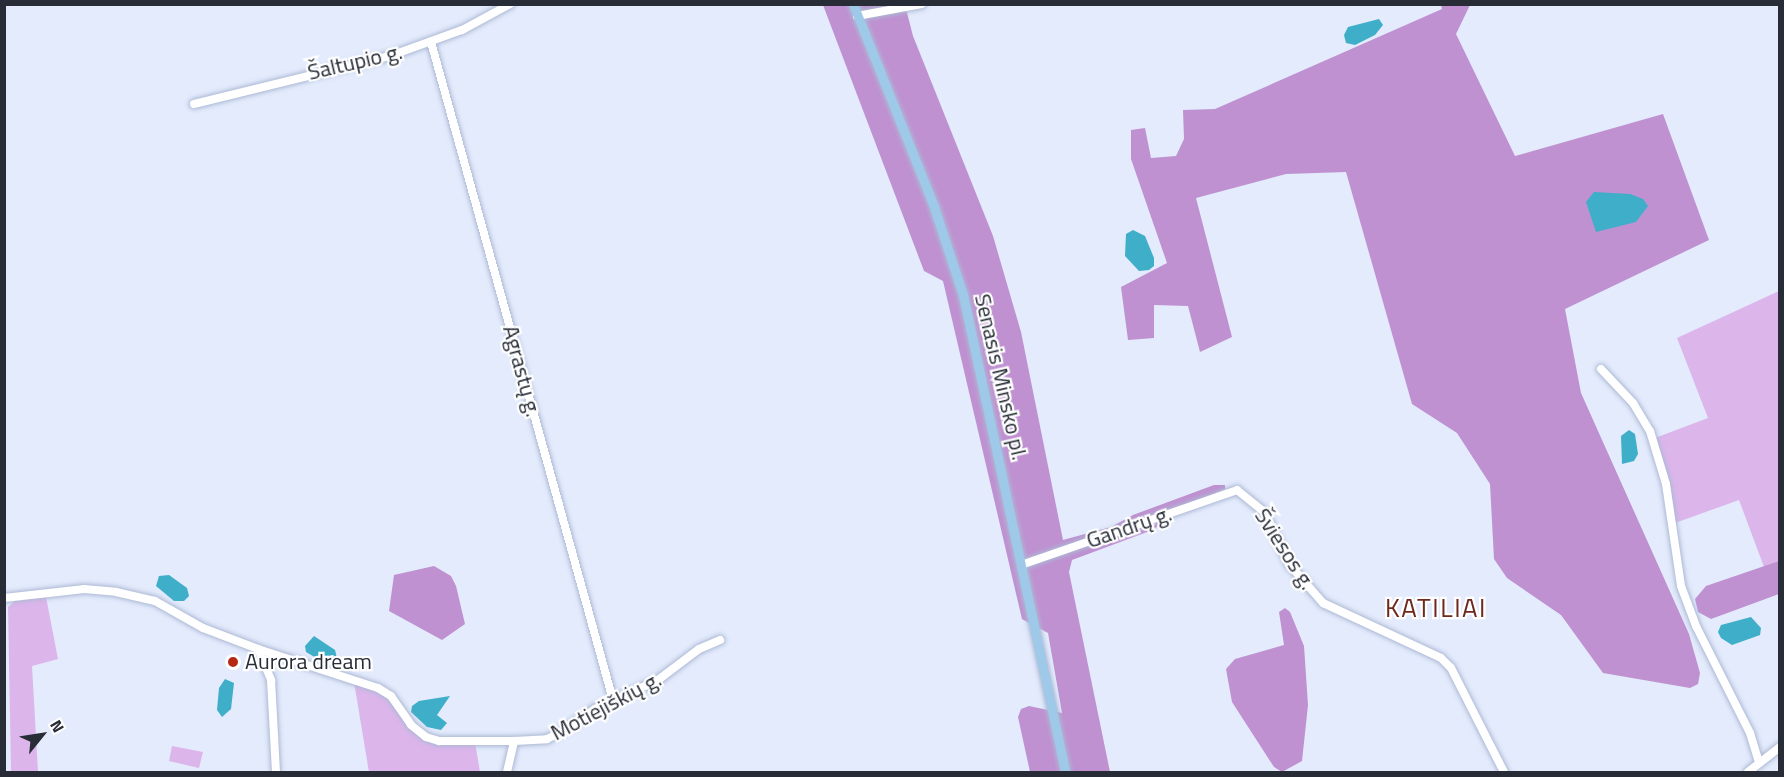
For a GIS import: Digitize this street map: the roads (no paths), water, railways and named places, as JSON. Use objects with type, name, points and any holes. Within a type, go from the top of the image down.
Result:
[{"type":"main road","name":"Senasis Minsko pl.","points":[[853,4],[934,207],[960,285],[1065,772]]},
{"type":"street","name":"Šaltupio g.","points":[[195,104],[310,73],[365,63],[462,30],[510,4]]},
{"type":"street","points":[[857,16],[922,4]]},
{"type":"street","name":"Agrastų g.","points":[[431,42],[613,700]]},
{"type":"street","points":[[1601,369],[1633,403],[1650,431],[1666,484],[1681,586],[1696,626],[1750,733],[1759,763]]},
{"type":"street","name":"Gandrų g.","points":[[1021,565],[1237,490]]},
{"type":"street","name":"Šviesos g.","points":[[1237,490],[1265,513],[1289,564],[1323,603],[1441,658],[1451,668],[1504,772]]},
{"type":"street","name":"Motiejiškių g.","points":[[4,598],[84,589],[116,592],[167,606],[203,628],[258,649],[378,688],[391,696],[411,725],[426,737],[439,741],[547,739],[613,700],[658,680],[699,649],[720,640]]},
{"type":"street","points":[[258,649],[271,680],[276,772]]},
{"type":"street","points":[[507,772],[514,741]]},
{"type":"street","points":[[1748,772],[1779,747]]},
{"type":"water","points":[[1379,19],[1383,25],[1375,35],[1355,45],[1346,43],[1344,35],[1348,27]]},
{"type":"water","points":[[1594,192],[1630,194],[1643,199],[1648,206],[1636,222],[1596,232],[1586,202]]},
{"type":"water","points":[[1133,230],[1145,236],[1154,258],[1154,266],[1149,270],[1139,271],[1125,256],[1126,234]]},
{"type":"water","points":[[1629,430],[1635,434],[1638,454],[1634,461],[1622,464],[1621,436]]},
{"type":"water","points":[[169,575],[187,588],[189,596],[184,601],[174,601],[156,586],[159,576]]},
{"type":"water","points":[[1751,617],[1761,628],[1760,635],[1732,645],[1721,638],[1718,632],[1721,625]]},
{"type":"water","points":[[314,636],[335,650],[338,662],[323,662],[306,652],[305,646]]},
{"type":"water","points":[[225,679],[234,683],[231,709],[222,717],[217,710],[219,688]]},
{"type":"water","points":[[450,696],[437,715],[447,723],[441,730],[427,727],[411,712],[412,706],[419,701]]},
{"type":"place","name":"Aurora dream","points":[[233,662]]},
{"type":"district","name":"KATILIAI","points":[[1436,608]]}]
